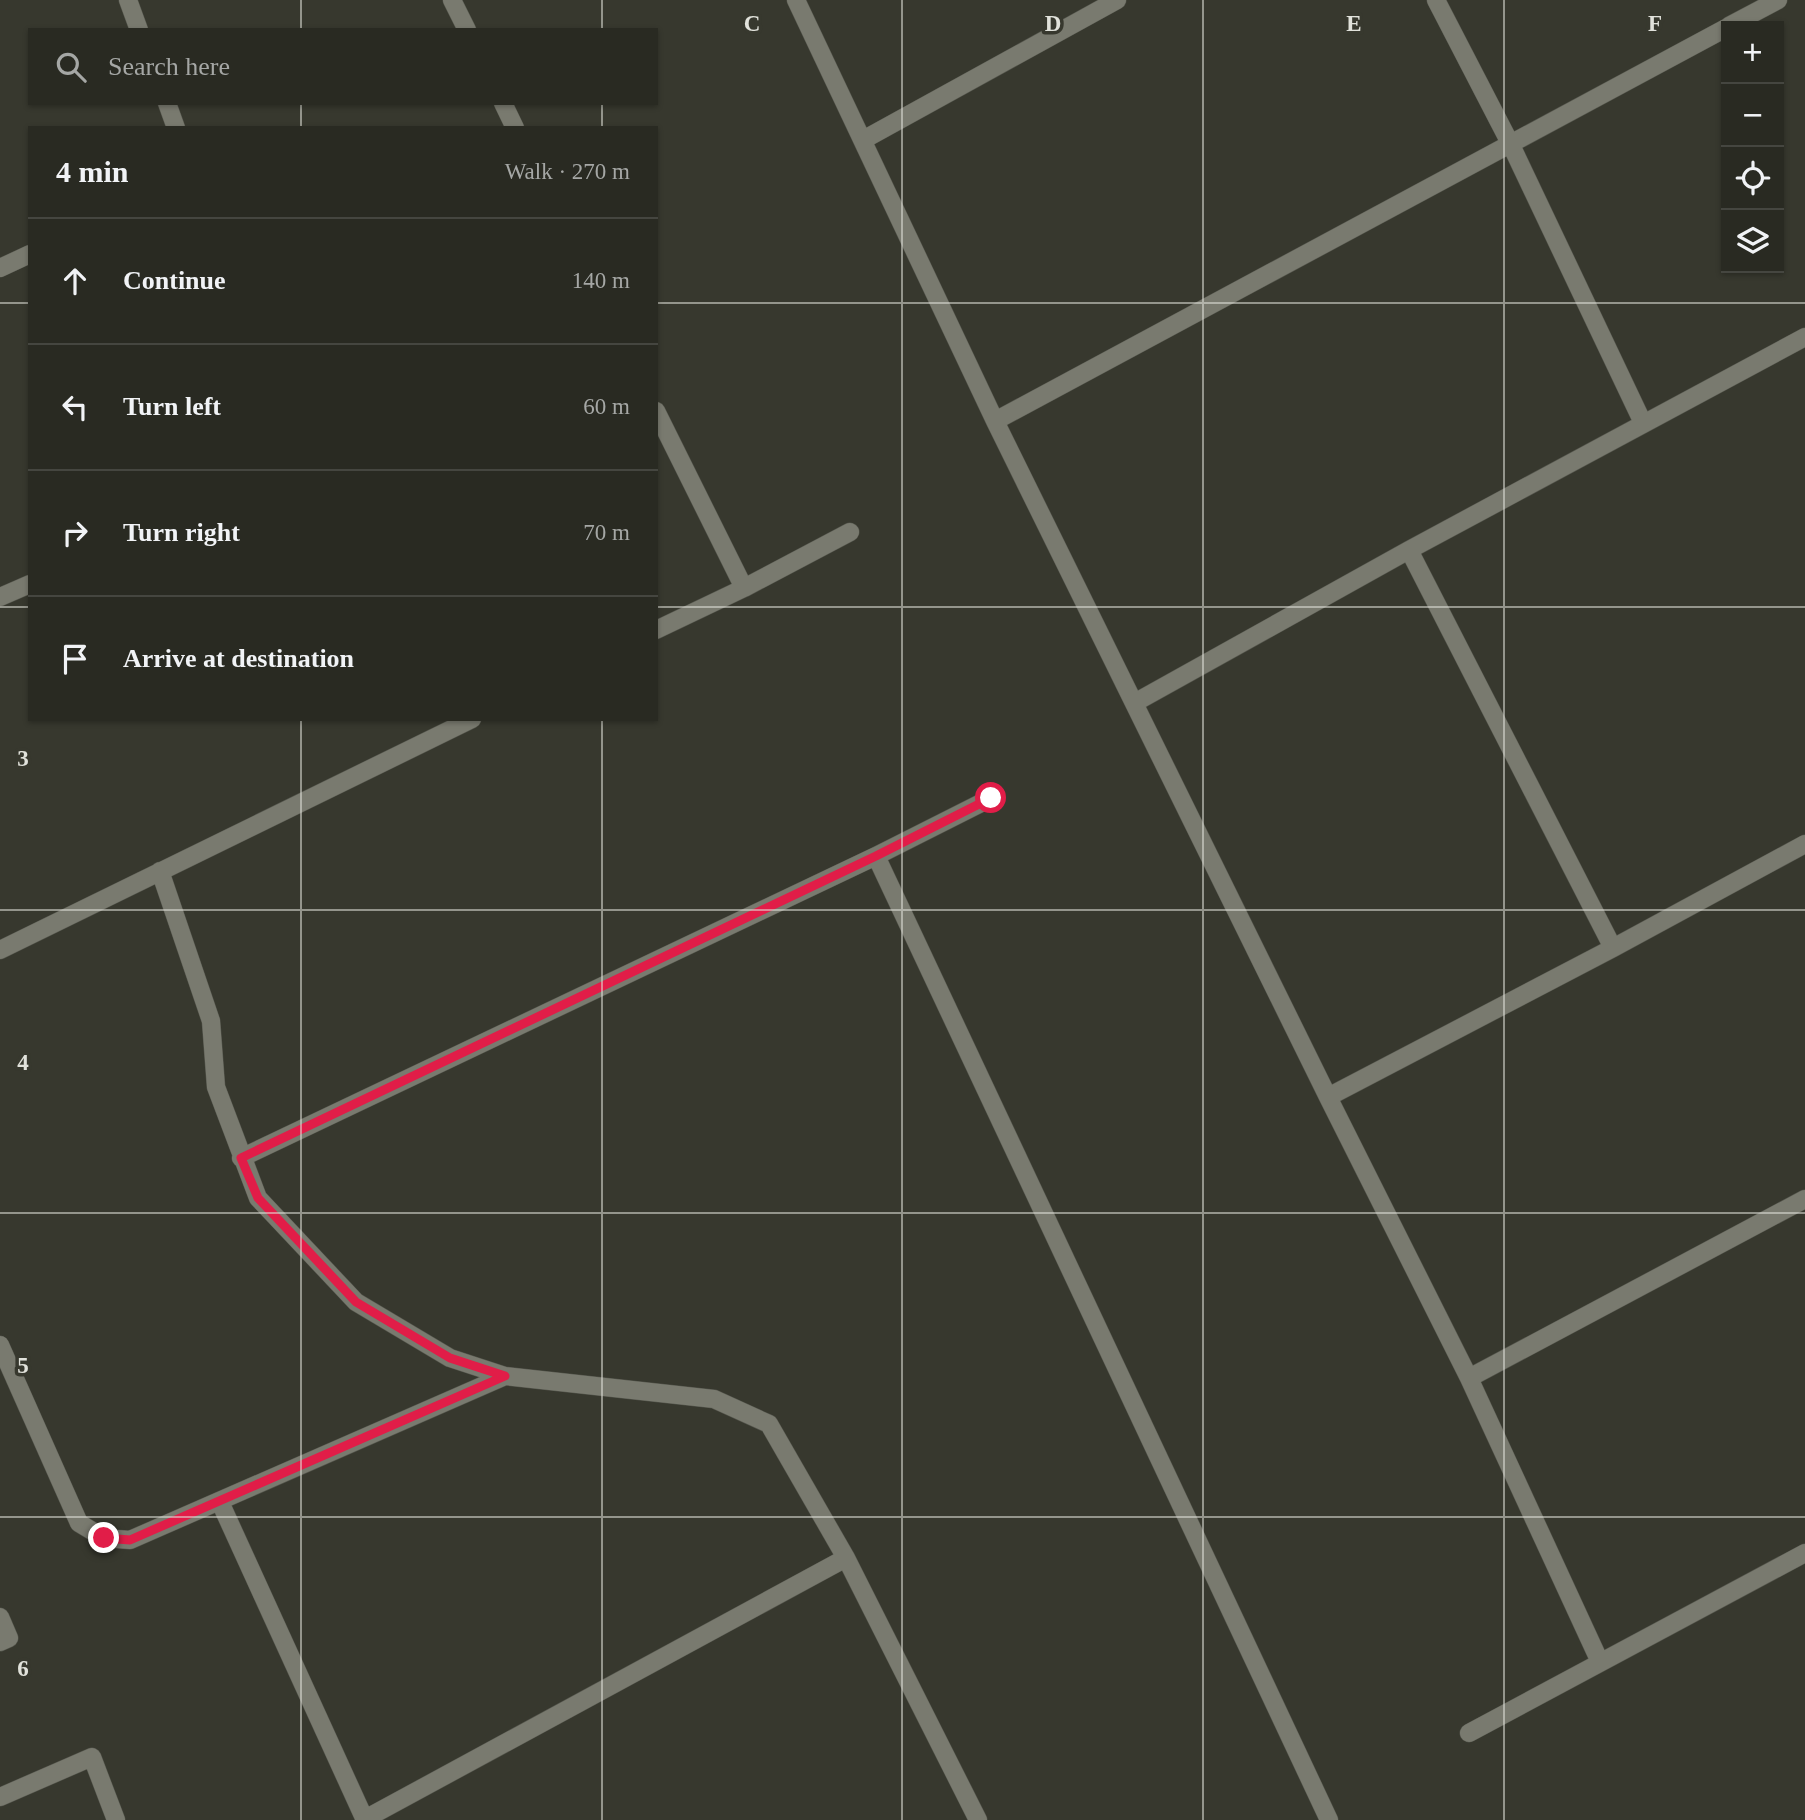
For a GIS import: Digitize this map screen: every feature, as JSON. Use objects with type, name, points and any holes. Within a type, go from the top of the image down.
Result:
[{"type":"lane","points":[[128,0],[138,28]]},
{"type":"lane","points":[[452,0],[466,28]]},
{"type":"lane","points":[[796,0],[995,421],[1469,1378],[1600,1662]]},
{"type":"lane","points":[[863,140],[1095,5],[1117,0]]},
{"type":"lane","points":[[1436,0],[1511,145],[1643,423]]},
{"type":"lane","points":[[1739,21],[1778,0]]},
{"type":"lane","points":[[995,421],[1721,31]]},
{"type":"lane","points":[[168,105],[175,126]]},
{"type":"lane","points":[[504,105],[514,126]]},
{"type":"lane","points":[[0,268],[28,255]]},
{"type":"lane","points":[[1136,702],[1409,550],[1805,337]]},
{"type":"lane","points":[[658,415],[744,588]]},
{"type":"lane","points":[[658,629],[744,588],[850,532]]},
{"type":"lane","points":[[1409,550],[1613,948]]},
{"type":"lane","points":[[0,597],[28,585]]},
{"type":"lane","points":[[0,950],[160,872],[447,725]]},
{"type":"lane","points":[[241,1158],[876,856],[991,798]]},
{"type":"lane","points":[[1328,1097],[1805,844]]},
{"type":"lane","points":[[876,856],[1329,1820]]},
{"type":"lane","points":[[160,872],[211,1021],[216,1087],[258,1198],[356,1302],[450,1358],[505,1376],[714,1399],[769,1424],[846,1558],[978,1820]]},
{"type":"lane","points":[[1469,1378],[1805,1199]]},
{"type":"lane","points":[[0,1345],[79,1523],[104,1538],[130,1540],[505,1376]]},
{"type":"lane","points":[[219,1502],[365,1819],[846,1558]]},
{"type":"lane","points":[[1469,1733],[1805,1553]]},
{"type":"lane","points":[[0,1617],[9,1638],[0,1642]]},
{"type":"lane","points":[[0,1797],[92,1757],[116,1820]]},
{"type":"route","points":[[104,1538],[130,1540],[505,1376],[450,1358],[356,1302],[258,1198],[241,1158],[876,856],[991,798]]}]
